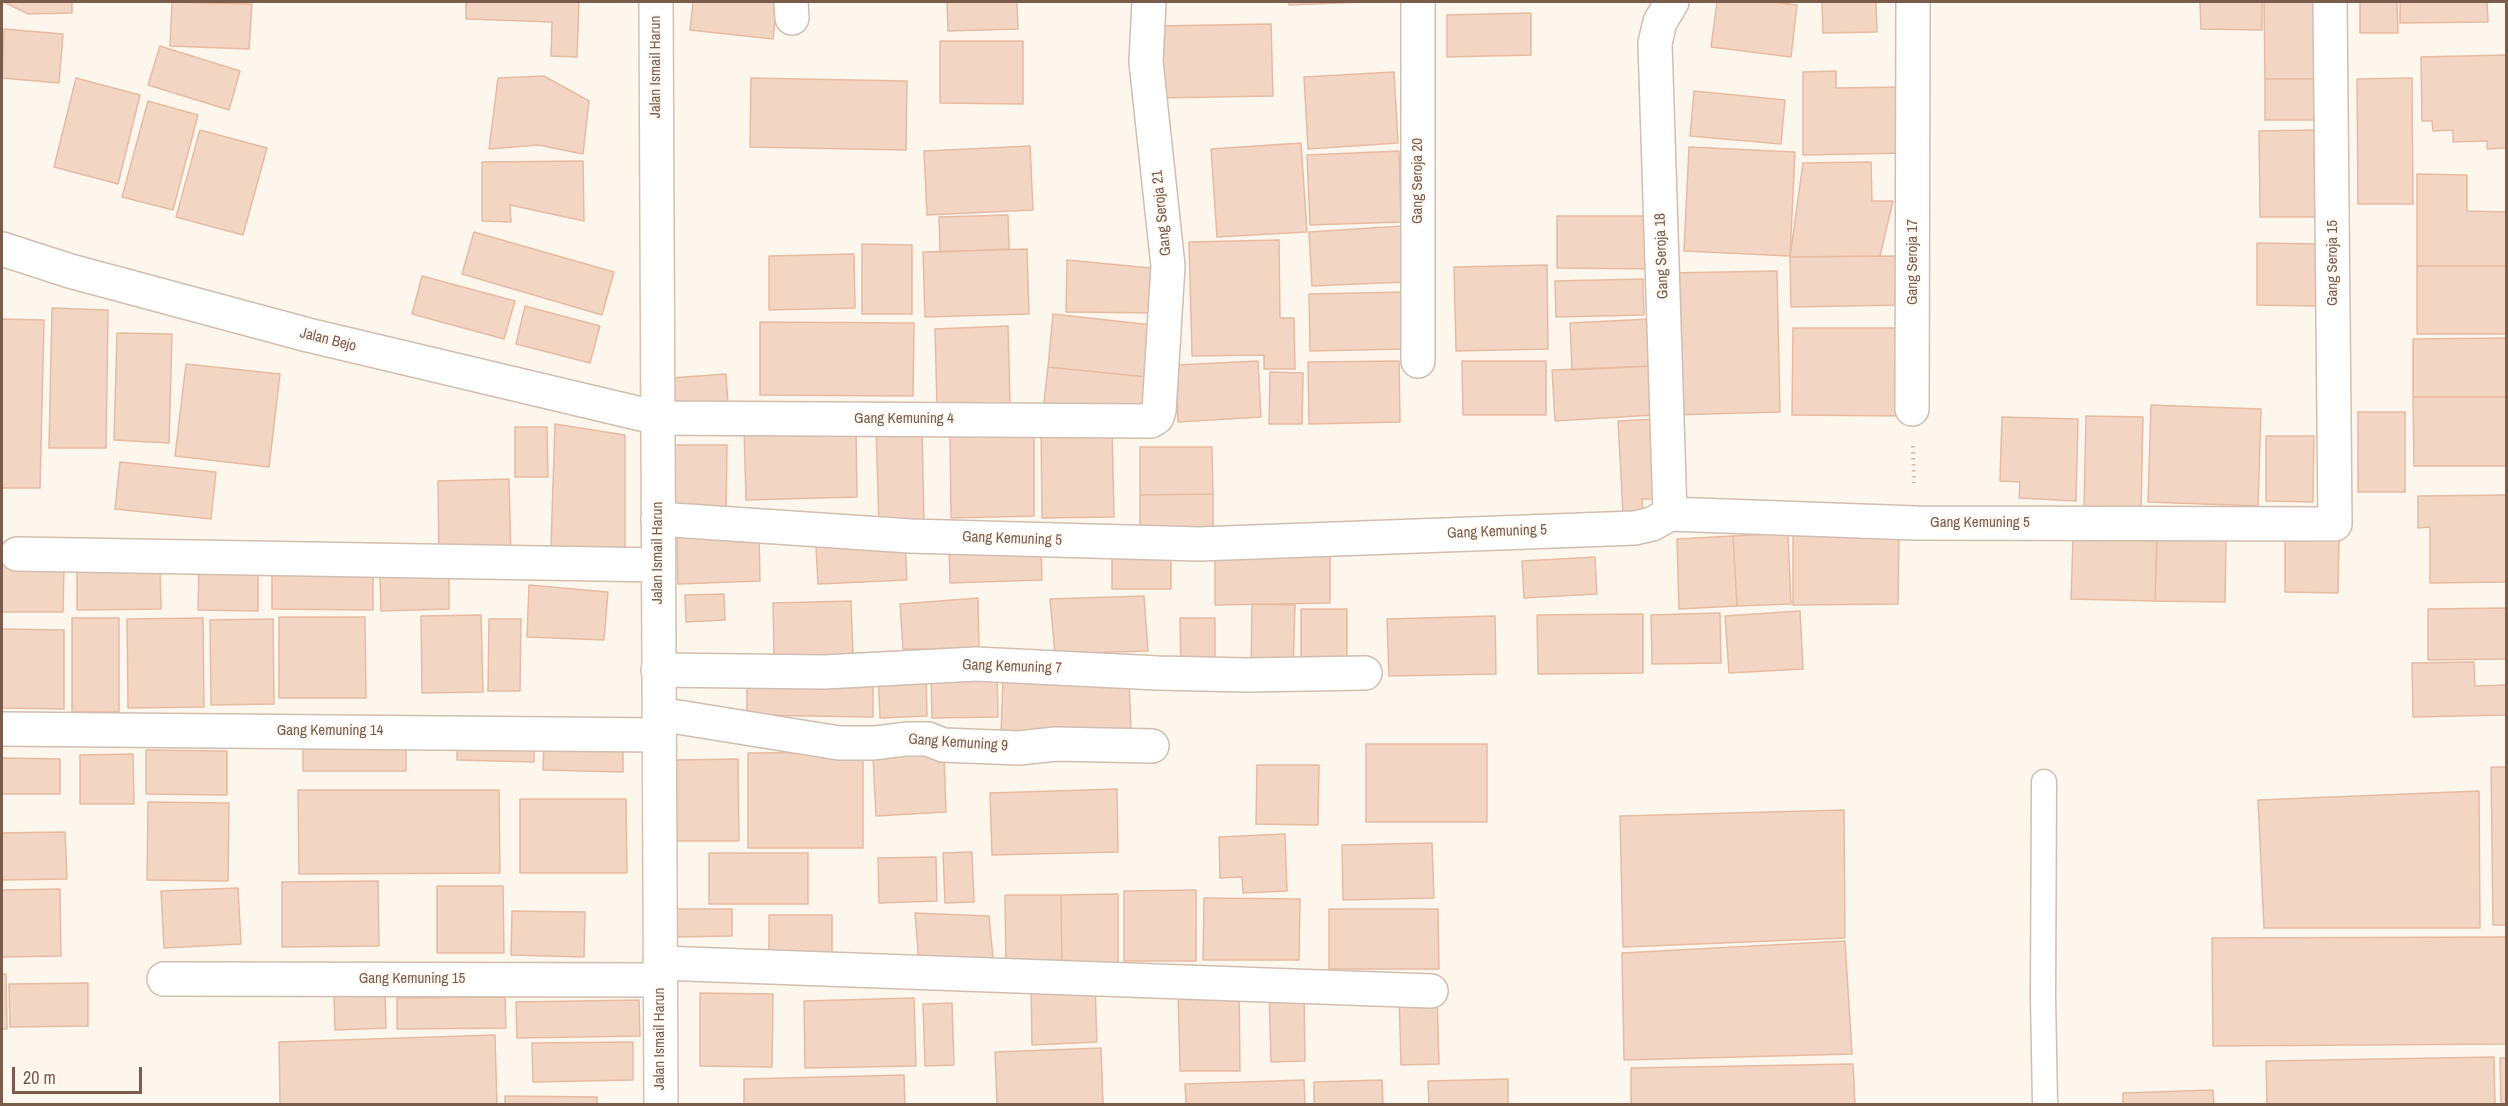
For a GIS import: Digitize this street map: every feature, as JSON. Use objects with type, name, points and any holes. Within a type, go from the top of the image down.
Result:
[{"type":"street","name":"Jalan Ismail Harun","points":[[656,2],[661,1104]]},
{"type":"street","name":"Gang Seroja 21","points":[[1149,2],[1146,62],[1168,266],[1159,411],[1157,417],[1151,421]]},
{"type":"street","name":"Gang Seroja 20","points":[[1418,2],[1418,361]]},
{"type":"street","name":"Gang Seroja 18","points":[[1670,514],[1655,43],[1660,22],[1672,2]]},
{"type":"street","name":"Gang Seroja 17","points":[[1912,409],[1913,2]]},
{"type":"street","name":"Gang Seroja 15","points":[[2331,2],[2335,524]]},
{"type":"street","name":"Jalan Bejo","points":[[2,249],[70,271],[308,335],[658,418]]},
{"type":"street","name":"Gang Kemuning 4","points":[[658,418],[1151,421]]},
{"type":"street","name":"Gang Kemuning 5","points":[[657,519],[909,536],[1198,544],[1635,528],[1652,524],[1670,514],[1915,523],[2335,524]]},
{"type":"street","points":[[17,554],[658,565]]},
{"type":"street","name":"Gang Kemuning 7","points":[[658,670],[824,672],[976,664],[1247,675],[1365,673]]},
{"type":"street","name":"Gang Kemuning 14","points":[[2,729],[659,725]]},
{"type":"street","name":"Gang Kemuning 9","points":[[659,725],[839,743],[928,739],[943,745],[1019,748],[1056,744],[1152,746]]},
{"type":"street","name":"Gang Kemuning 15","points":[[164,979],[660,971],[1431,991]]},
{"type":"lane","points":[[2044,782],[2045,1104]]},
{"type":"path","points":[[1912,409],[1915,523]]},
{"type":"building","points":[[4,2],[72,2],[72,13],[28,14]]},
{"type":"building","points":[[172,2],[252,4],[249,49],[170,46]]},
{"type":"building","points":[[466,2],[579,2],[577,57],[551,56],[552,22],[466,19]]},
{"type":"building","points":[[693,2],[777,2],[773,39],[690,30]]},
{"type":"building","points":[[947,2],[1017,2],[1018,29],[948,31]]},
{"type":"building","points":[[1289,2],[1363,2],[1289,5]]},
{"type":"building","points":[[1717,2],[1773,2],[1797,5],[1791,57],[1711,47]]},
{"type":"building","points":[[1822,2],[1876,2],[1877,32],[1823,33]]},
{"type":"building","points":[[2200,2],[2262,2],[2262,30],[2201,29]]},
{"type":"building","points":[[2264,2],[2319,2],[2319,79],[2265,79]]},
{"type":"building","points":[[2360,2],[2397,2],[2398,33],[2360,33]]},
{"type":"building","points":[[2400,2],[2487,2],[2488,22],[2400,23]]},
{"type":"building","points":[[1531,13],[1531,55],[1447,57],[1447,15]]},
{"type":"building","points":[[1271,24],[1273,96],[1157,98],[1156,26]]},
{"type":"building","points":[[4,29],[63,34],[59,83],[2,78]]},
{"type":"building","points":[[940,41],[1023,41],[1023,104],[940,103]]},
{"type":"building","points":[[160,46],[240,71],[229,110],[148,85]]},
{"type":"building","points":[[2506,55],[2506,148],[2487,149],[2487,141],[2453,142],[2453,130],[2433,131],[2432,121],[2422,121],[2421,57]]},
{"type":"building","points":[[1836,71],[1836,88],[1906,87],[1907,153],[1803,155],[1803,72]]},
{"type":"building","points":[[1394,72],[1398,143],[1308,149],[1304,77]]},
{"type":"building","points":[[544,76],[589,101],[583,154],[538,145],[489,149],[498,78]]},
{"type":"building","points":[[76,78],[140,95],[118,184],[54,167]]},
{"type":"building","points":[[751,78],[907,81],[906,150],[750,147]]},
{"type":"building","points":[[2412,78],[2413,204],[2358,204],[2357,79]]},
{"type":"building","points":[[2265,79],[2319,79],[2319,120],[2265,120]]},
{"type":"building","points":[[1694,91],[1785,100],[1781,144],[1690,136]]},
{"type":"building","points":[[148,101],[198,115],[173,210],[122,197]]},
{"type":"building","points":[[200,130],[267,148],[243,235],[176,217]]},
{"type":"building","points":[[2315,130],[2316,217],[2260,217],[2259,131]]},
{"type":"building","points":[[1301,143],[1307,232],[1217,237],[1211,149]]},
{"type":"building","points":[[1030,146],[1033,210],[927,215],[924,151]]},
{"type":"building","points":[[1689,147],[1795,152],[1790,256],[1684,251]]},
{"type":"building","points":[[1399,151],[1401,222],[1310,225],[1307,155]]},
{"type":"building","points":[[583,161],[584,221],[510,205],[511,222],[482,221],[482,162]]},
{"type":"building","points":[[1871,162],[1872,201],[1893,201],[1880,256],[1790,257],[1803,163]]},
{"type":"building","points":[[2417,174],[2467,175],[2467,211],[2506,212],[2506,266],[2417,266]]},
{"type":"building","points":[[1008,215],[1009,249],[940,252],[939,217]]},
{"type":"building","points":[[1557,216],[1658,216],[1659,269],[1557,268]]},
{"type":"building","points":[[1402,226],[1404,282],[1312,286],[1309,232]]},
{"type":"building","points":[[474,232],[614,272],[602,315],[462,274]]},
{"type":"building","points":[[1279,240],[1280,318],[1294,318],[1295,369],[1264,369],[1264,355],[1192,356],[1189,242]]},
{"type":"building","points":[[2257,243],[2317,244],[2317,306],[2257,305]]},
{"type":"building","points":[[862,244],[912,245],[912,314],[862,314]]},
{"type":"building","points":[[1027,249],[1029,314],[925,317],[923,252]]},
{"type":"building","points":[[854,254],[855,308],[769,310],[769,256]]},
{"type":"building","points":[[1899,256],[1900,305],[1791,307],[1790,257]]},
{"type":"building","points":[[1067,260],[1162,269],[1161,313],[1066,312]]},
{"type":"building","points":[[1547,265],[1548,349],[1456,351],[1454,267]]},
{"type":"building","points":[[2417,266],[2506,266],[2506,334],[2417,334]]},
{"type":"building","points":[[1777,271],[1780,412],[1672,415],[1669,273]]},
{"type":"building","points":[[422,276],[515,301],[504,339],[412,314]]},
{"type":"building","points":[[1643,279],[1644,315],[1556,317],[1555,281]]},
{"type":"building","points":[[1405,292],[1405,349],[1310,351],[1309,294]]},
{"type":"building","points":[[525,306],[600,326],[590,363],[516,344]]},
{"type":"building","points":[[52,308],[108,310],[106,448],[49,448]]},
{"type":"building","points":[[1053,314],[1152,325],[1147,377],[1048,367]]},
{"type":"building","points":[[2,319],[44,320],[40,488],[2,488]]},
{"type":"building","points":[[1650,319],[1652,366],[1572,370],[1570,323]]},
{"type":"building","points":[[760,322],[914,323],[913,396],[760,395]]},
{"type":"building","points":[[1008,326],[1010,404],[937,406],[935,329]]},
{"type":"building","points":[[1793,328],[1909,328],[1908,416],[1792,415]]},
{"type":"building","points":[[117,333],[172,334],[169,443],[114,440]]},
{"type":"building","points":[[2506,338],[2506,397],[2413,397],[2413,339]]},
{"type":"building","points":[[1258,361],[1261,417],[1178,422],[1176,365]]},
{"type":"building","points":[[1399,361],[1400,422],[1309,424],[1308,362]]},
{"type":"building","points":[[1462,361],[1546,361],[1546,415],[1463,415]]},
{"type":"building","points":[[186,364],[280,374],[269,467],[175,456]]},
{"type":"building","points":[[1652,366],[1654,415],[1555,421],[1552,370]]},
{"type":"building","points":[[1048,367],[1147,377],[1142,420],[1043,410]]},
{"type":"building","points":[[1270,372],[1303,373],[1302,424],[1269,424]]},
{"type":"building","points":[[726,374],[728,404],[672,408],[671,378]]},
{"type":"building","points":[[2413,397],[2506,397],[2506,466],[2414,466]]},
{"type":"building","points":[[2151,405],[2261,409],[2258,506],[2148,502]]},
{"type":"building","points":[[2358,412],[2405,412],[2405,492],[2358,492]]},
{"type":"building","points":[[2086,416],[2143,417],[2141,509],[2084,509]]},
{"type":"building","points":[[2002,417],[2078,419],[2076,501],[2019,498],[2020,482],[2000,481]]},
{"type":"building","points":[[1657,419],[1661,499],[1642,499],[1643,512],[1623,513],[1618,421]]},
{"type":"building","points":[[555,424],[625,435],[625,554],[551,546]]},
{"type":"building","points":[[856,424],[857,497],[746,500],[744,426]]},
{"type":"building","points":[[1112,424],[1114,517],[1042,518],[1041,425]]},
{"type":"building","points":[[515,427],[547,427],[548,477],[515,477]]},
{"type":"building","points":[[922,427],[924,523],[879,524],[876,428]]},
{"type":"building","points":[[1034,427],[1034,516],[951,518],[950,428]]},
{"type":"building","points":[[2266,436],[2314,436],[2313,502],[2266,501]]},
{"type":"building","points":[[671,445],[727,445],[726,519],[670,519]]},
{"type":"building","points":[[1140,447],[1212,447],[1213,494],[1140,495]]},
{"type":"building","points":[[120,462],[216,472],[211,519],[115,509]]},
{"type":"building","points":[[509,479],[511,556],[439,558],[438,481]]},
{"type":"building","points":[[1213,494],[1213,535],[1140,536],[1140,495]]},
{"type":"building","points":[[2506,495],[2506,582],[2430,583],[2430,527],[2418,528],[2418,496]]},
{"type":"building","points":[[1793,532],[1899,532],[1898,604],[1793,605]]},
{"type":"building","points":[[1788,533],[1791,604],[1737,606],[1733,536]]},
{"type":"building","points":[[759,535],[760,581],[678,584],[677,537]]},
{"type":"building","points":[[2157,535],[2226,537],[2225,602],[2155,601]]},
{"type":"building","points":[[1733,536],[1737,606],[1679,609],[1677,539]]},
{"type":"building","points":[[2073,538],[2157,541],[2155,601],[2071,599]]},
{"type":"building","points":[[2285,538],[2339,539],[2338,593],[2285,592]]},
{"type":"building","points":[[905,543],[907,580],[818,584],[816,547]]},
{"type":"building","points":[[1041,544],[1042,580],[950,583],[949,547]]},
{"type":"building","points":[[1112,550],[1171,550],[1171,589],[1112,589]]},
{"type":"building","points":[[1330,552],[1330,603],[1215,605],[1215,553]]},
{"type":"building","points":[[1595,557],[1597,594],[1524,598],[1522,561]]},
{"type":"building","points":[[2,566],[64,566],[63,612],[2,612]]},
{"type":"building","points":[[199,567],[258,567],[258,611],[198,610]]},
{"type":"building","points":[[77,568],[160,568],[161,609],[77,610]]},
{"type":"building","points":[[272,570],[373,570],[373,610],[272,609]]},
{"type":"building","points":[[449,574],[449,609],[381,611],[380,576]]},
{"type":"building","points":[[529,585],[608,592],[604,640],[527,637]]},
{"type":"building","points":[[724,594],[725,620],[686,622],[685,595]]},
{"type":"building","points":[[1144,596],[1148,651],[1055,654],[1050,599]]},
{"type":"building","points":[[978,598],[979,649],[903,649],[900,604]]},
{"type":"building","points":[[851,601],[853,655],[774,656],[773,603]]},
{"type":"building","points":[[1252,604],[1295,605],[1293,670],[1251,669]]},
{"type":"building","points":[[2506,608],[2506,659],[2428,660],[2428,609]]},
{"type":"building","points":[[1301,609],[1347,609],[1347,668],[1301,667]]},
{"type":"building","points":[[1800,611],[1803,669],[1729,673],[1725,616]]},
{"type":"building","points":[[1720,613],[1721,663],[1652,664],[1651,615]]},
{"type":"building","points":[[1643,614],[1643,673],[1538,674],[1537,615]]},
{"type":"building","points":[[481,615],[483,692],[422,693],[421,616]]},
{"type":"building","points":[[1495,616],[1496,674],[1389,676],[1387,619]]},
{"type":"building","points":[[279,617],[365,617],[366,698],[279,698]]},
{"type":"building","points":[[72,618],[119,618],[119,712],[72,712]]},
{"type":"building","points":[[203,618],[204,707],[128,708],[127,619]]},
{"type":"building","points":[[1180,618],[1215,618],[1215,672],[1181,671]]},
{"type":"building","points":[[273,619],[274,704],[211,705],[210,620]]},
{"type":"building","points":[[489,619],[521,619],[520,691],[488,691]]},
{"type":"building","points":[[2,629],[64,630],[64,709],[2,708]]},
{"type":"building","points":[[2474,662],[2475,686],[2506,685],[2506,715],[2413,717],[2412,663]]},
{"type":"building","points":[[997,668],[998,717],[932,718],[931,669]]},
{"type":"building","points":[[926,670],[927,716],[880,718],[878,672]]},
{"type":"building","points":[[747,675],[873,676],[873,717],[747,715]]},
{"type":"building","points":[[1003,679],[1129,679],[1131,731],[1001,734]]},
{"type":"building","points":[[457,735],[534,737],[534,762],[457,760]]},
{"type":"building","points":[[544,738],[623,739],[623,772],[543,770]]},
{"type":"building","points":[[406,743],[406,771],[303,771],[303,744]]},
{"type":"building","points":[[1366,744],[1487,744],[1487,822],[1366,822]]},
{"type":"building","points":[[146,750],[227,751],[227,795],[146,794]]},
{"type":"building","points":[[863,752],[863,848],[748,848],[748,753]]},
{"type":"building","points":[[133,754],[134,804],[80,804],[80,755]]},
{"type":"building","points":[[944,755],[946,812],[876,816],[873,757]]},
{"type":"building","points":[[2,758],[60,759],[60,794],[2,794]]},
{"type":"building","points":[[738,759],[739,841],[674,841],[673,760]]},
{"type":"building","points":[[1257,765],[1319,765],[1318,825],[1256,824]]},
{"type":"building","points":[[2491,767],[2506,767],[2506,925],[2493,925]]},
{"type":"building","points":[[1117,789],[1118,852],[992,855],[990,793]]},
{"type":"building","points":[[298,790],[499,790],[500,873],[299,874]]},
{"type":"building","points":[[2479,791],[2480,928],[2264,928],[2258,800]]},
{"type":"building","points":[[520,799],[626,799],[627,873],[520,873]]},
{"type":"building","points":[[148,802],[229,803],[228,881],[147,880]]},
{"type":"building","points":[[1844,810],[1845,938],[1623,947],[1620,816]]},
{"type":"building","points":[[65,832],[67,879],[2,880],[2,833]]},
{"type":"building","points":[[1285,834],[1287,891],[1243,893],[1242,877],[1220,878],[1219,837]]},
{"type":"building","points":[[1432,843],[1434,898],[1343,900],[1342,845]]},
{"type":"building","points":[[972,852],[974,902],[945,903],[943,853]]},
{"type":"building","points":[[709,853],[808,853],[808,904],[709,904]]},
{"type":"building","points":[[936,857],[937,901],[879,903],[878,858]]},
{"type":"building","points":[[378,881],[379,946],[282,947],[282,882]]},
{"type":"building","points":[[437,886],[503,886],[504,953],[437,953]]},
{"type":"building","points":[[238,888],[241,944],[164,948],[161,891]]},
{"type":"building","points":[[60,889],[61,956],[2,957],[2,890]]},
{"type":"building","points":[[1196,890],[1196,961],[1124,961],[1124,891]]},
{"type":"building","points":[[1118,894],[1118,966],[1062,966],[1061,895]]},
{"type":"building","points":[[1005,895],[1061,895],[1062,966],[1006,967]]},
{"type":"building","points":[[1204,898],[1300,899],[1299,960],[1203,960]]},
{"type":"building","points":[[675,909],[732,909],[732,936],[676,937]]},
{"type":"building","points":[[1329,909],[1438,909],[1439,969],[1329,969]]},
{"type":"building","points":[[512,911],[585,912],[584,957],[511,955]]},
{"type":"building","points":[[915,913],[989,916],[994,969],[919,963]]},
{"type":"building","points":[[769,915],[832,915],[832,961],[769,961]]},
{"type":"building","points":[[2506,937],[2506,1044],[2213,1046],[2212,938]]},
{"type":"building","points":[[1845,941],[1852,1054],[1624,1060],[1622,953]]},
{"type":"building","points":[[2,974],[6,974],[7,1029],[2,1029]]},
{"type":"building","points":[[88,983],[88,1026],[10,1027],[9,984]]},
{"type":"building","points":[[1095,985],[1097,1042],[1032,1045],[1031,986]]},
{"type":"building","points":[[1239,989],[1240,1071],[1180,1071],[1178,990]]},
{"type":"building","points":[[385,990],[386,1028],[335,1030],[334,993]]},
{"type":"building","points":[[1269,990],[1304,990],[1305,1061],[1271,1062]]},
{"type":"building","points":[[1437,992],[1439,1064],[1401,1065],[1399,994]]},
{"type":"building","points":[[700,993],[773,994],[772,1067],[700,1066]]},
{"type":"building","points":[[505,997],[506,1028],[397,1029],[397,998]]},
{"type":"building","points":[[914,998],[916,1066],[805,1068],[804,1001]]},
{"type":"building","points":[[639,1000],[640,1036],[517,1038],[516,1002]]},
{"type":"building","points":[[952,1003],[954,1065],[925,1066],[923,1004]]},
{"type":"building","points":[[495,1035],[497,1104],[280,1104],[279,1042]]},
{"type":"building","points":[[633,1042],[633,1080],[533,1082],[532,1043]]},
{"type":"building","points":[[1101,1048],[1103,1104],[997,1104],[995,1052]]},
{"type":"building","points":[[2494,1057],[2495,1104],[2267,1104],[2266,1061]]},
{"type":"building","points":[[2500,1058],[2506,1058],[2506,1104],[2501,1104]]},
{"type":"building","points":[[1853,1064],[1855,1104],[1631,1104],[1631,1068]]},
{"type":"building","points":[[904,1075],[905,1104],[744,1104],[744,1079]]},
{"type":"building","points":[[1508,1079],[1508,1104],[1429,1104],[1428,1081]]},
{"type":"building","points":[[1304,1080],[1305,1104],[1186,1104],[1185,1084]]},
{"type":"building","points":[[1382,1080],[1383,1104],[1314,1104],[1314,1082]]},
{"type":"building","points":[[2213,1090],[2214,1104],[2123,1104],[2123,1093]]},
{"type":"building","points":[[505,1096],[597,1097],[597,1104],[505,1104]]}]
